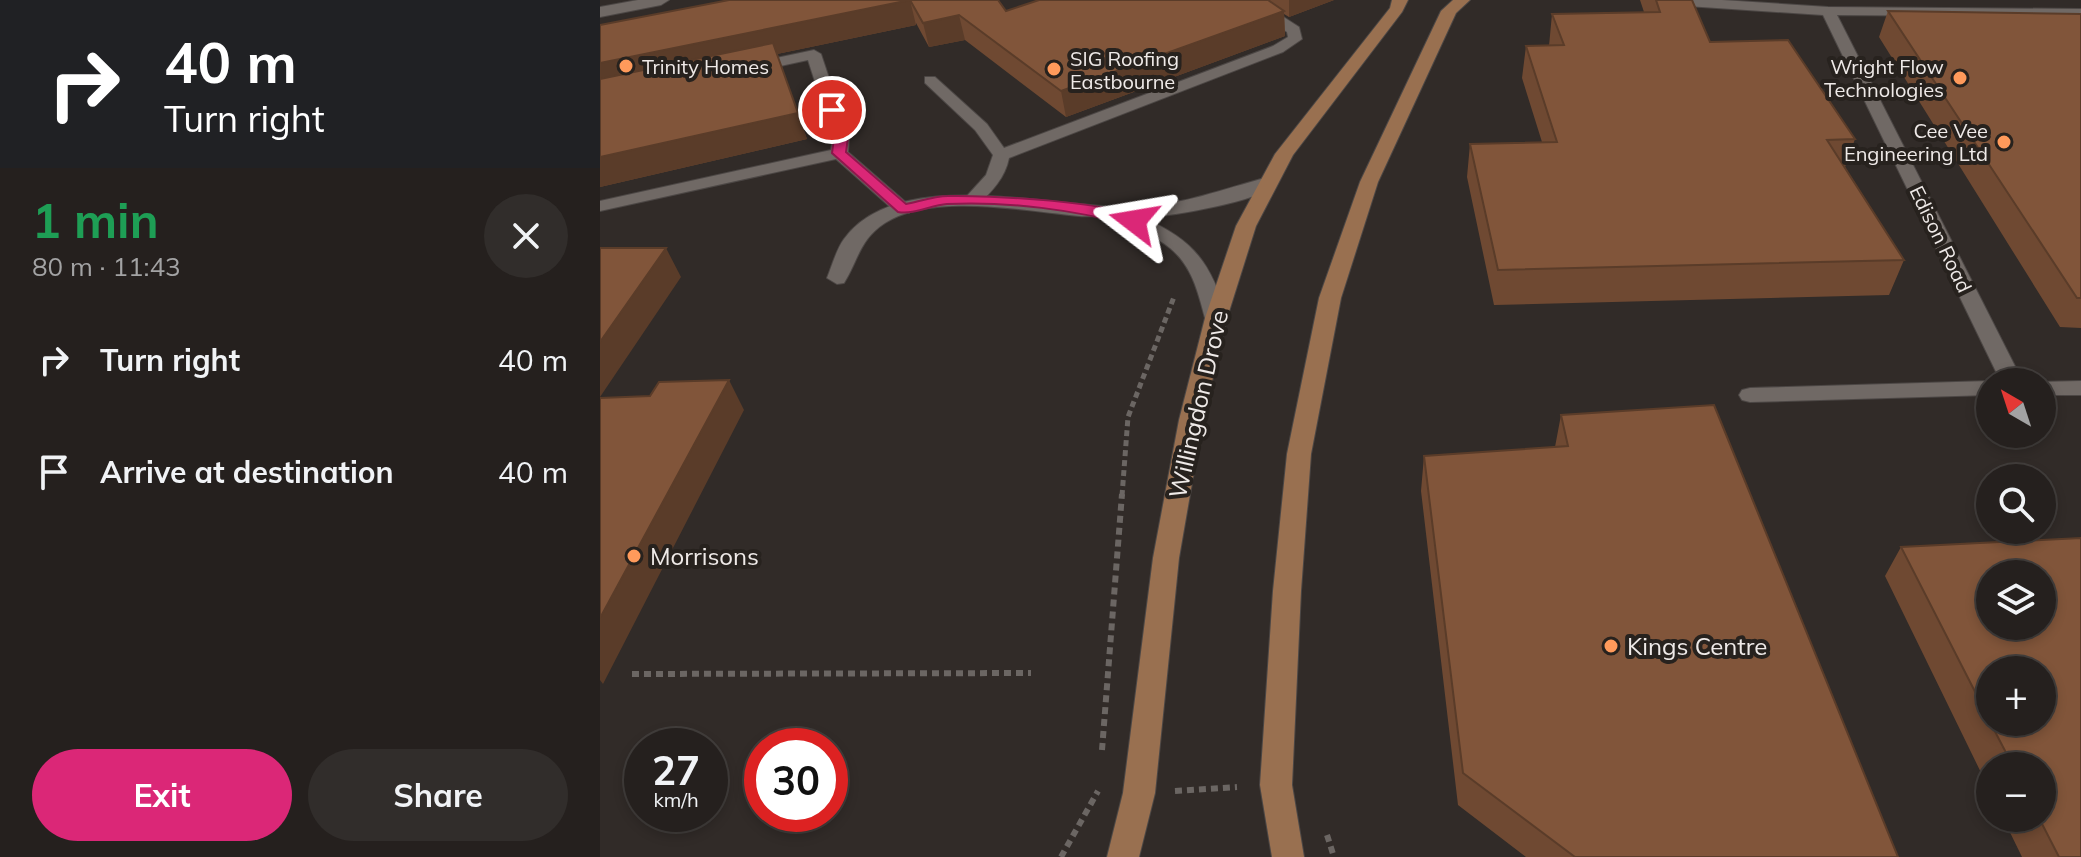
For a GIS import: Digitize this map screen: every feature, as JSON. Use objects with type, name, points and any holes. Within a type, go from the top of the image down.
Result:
[{"type":"street","points":[[600,12],[661,0]]},
{"type":"street","name":"Willingdon Drove","points":[[1123,857],[1139,793],[1166,558],[1191,420],[1216,318],[1246,226],[1284,154],[1397,9],[1400,0]]},
{"type":"street","points":[[1288,857],[1276,785],[1287,591],[1299,454],[1330,298],[1369,182],[1449,11],[1462,0]]},
{"type":"street","points":[[837,278],[852,239],[872,222],[903,209],[945,200],[1115,213],[1167,211],[1214,203],[1269,183]]},
{"type":"street","points":[[1115,213],[1154,229],[1194,258],[1207,283],[1216,318]]},
{"type":"lane","points":[[1001,155],[1278,49],[1295,39],[1294,30],[1247,0]]},
{"type":"lane","points":[[1657,0],[1828,11],[2081,13]]},
{"type":"lane","name":"Edison Road","points":[[1828,11],[2005,368]]},
{"type":"lane","points":[[738,70],[814,54],[841,138],[839,153]]},
{"type":"lane","points":[[930,80],[981,127],[1001,155],[1000,167],[990,183],[972,201]]},
{"type":"lane","points":[[600,206],[839,153]]},
{"type":"lane","points":[[839,153],[903,209]]},
{"type":"lane","points":[[1750,395],[1976,388]]},
{"type":"lane","points":[[2056,388],[2081,388]]},
{"type":"path","points":[[632,674],[1031,673]]},
{"type":"path","points":[[1061,857],[1099,790],[1139,793],[1276,785]]},
{"type":"building","points":[[729,0],[910,0],[600,63],[600,25]]},
{"type":"building","points":[[910,0],[998,0],[1006,11],[1039,0],[1268,0],[1284,11],[1061,91],[959,15],[923,23]]},
{"type":"building","points":[[1656,0],[1692,0],[1710,42],[1788,40],[1855,139],[1827,140],[1904,260],[1498,270],[1470,144],[1557,142],[1526,46],[1564,45],[1552,14],[1660,12]]},
{"type":"building","points":[[1888,11],[2081,14],[2081,298],[2077,298]]},
{"type":"building","points":[[773,43],[798,113],[600,157],[600,79]]},
{"type":"building","points":[[600,248],[666,248],[600,342]]},
{"type":"building","points":[[729,380],[600,618],[600,398],[650,396],[659,382]]},
{"type":"building","name":"Kings Centre","points":[[1714,405],[1898,857],[1575,857],[1463,773],[1424,456],[1568,446],[1561,415]]},
{"type":"building","points":[[2081,538],[2081,857],[2059,857],[2046,832],[2056,832],[2056,752],[2006,752],[1997,736],[2056,736],[2056,656],[1976,656],[1976,694],[1901,547],[2056,544],[2056,539]]},
{"type":"place","name":"Trinity Homes","points":[[626,66]]},
{"type":"place","name":"SIG Roofing Eastbourne","points":[[1054,69]]},
{"type":"place","name":"Wright Flow Technologies","points":[[1960,78]]},
{"type":"place","name":"Cee Vee Engineering Ltd","points":[[2004,142]]},
{"type":"place","name":"Morrisons","points":[[634,556]]},
{"type":"place","name":"Kings Centre","points":[[1611,646]]},
{"type":"route","points":[[832,110],[841,138],[839,153],[903,209],[945,200],[997,201],[1115,213],[1134,221]]}]
